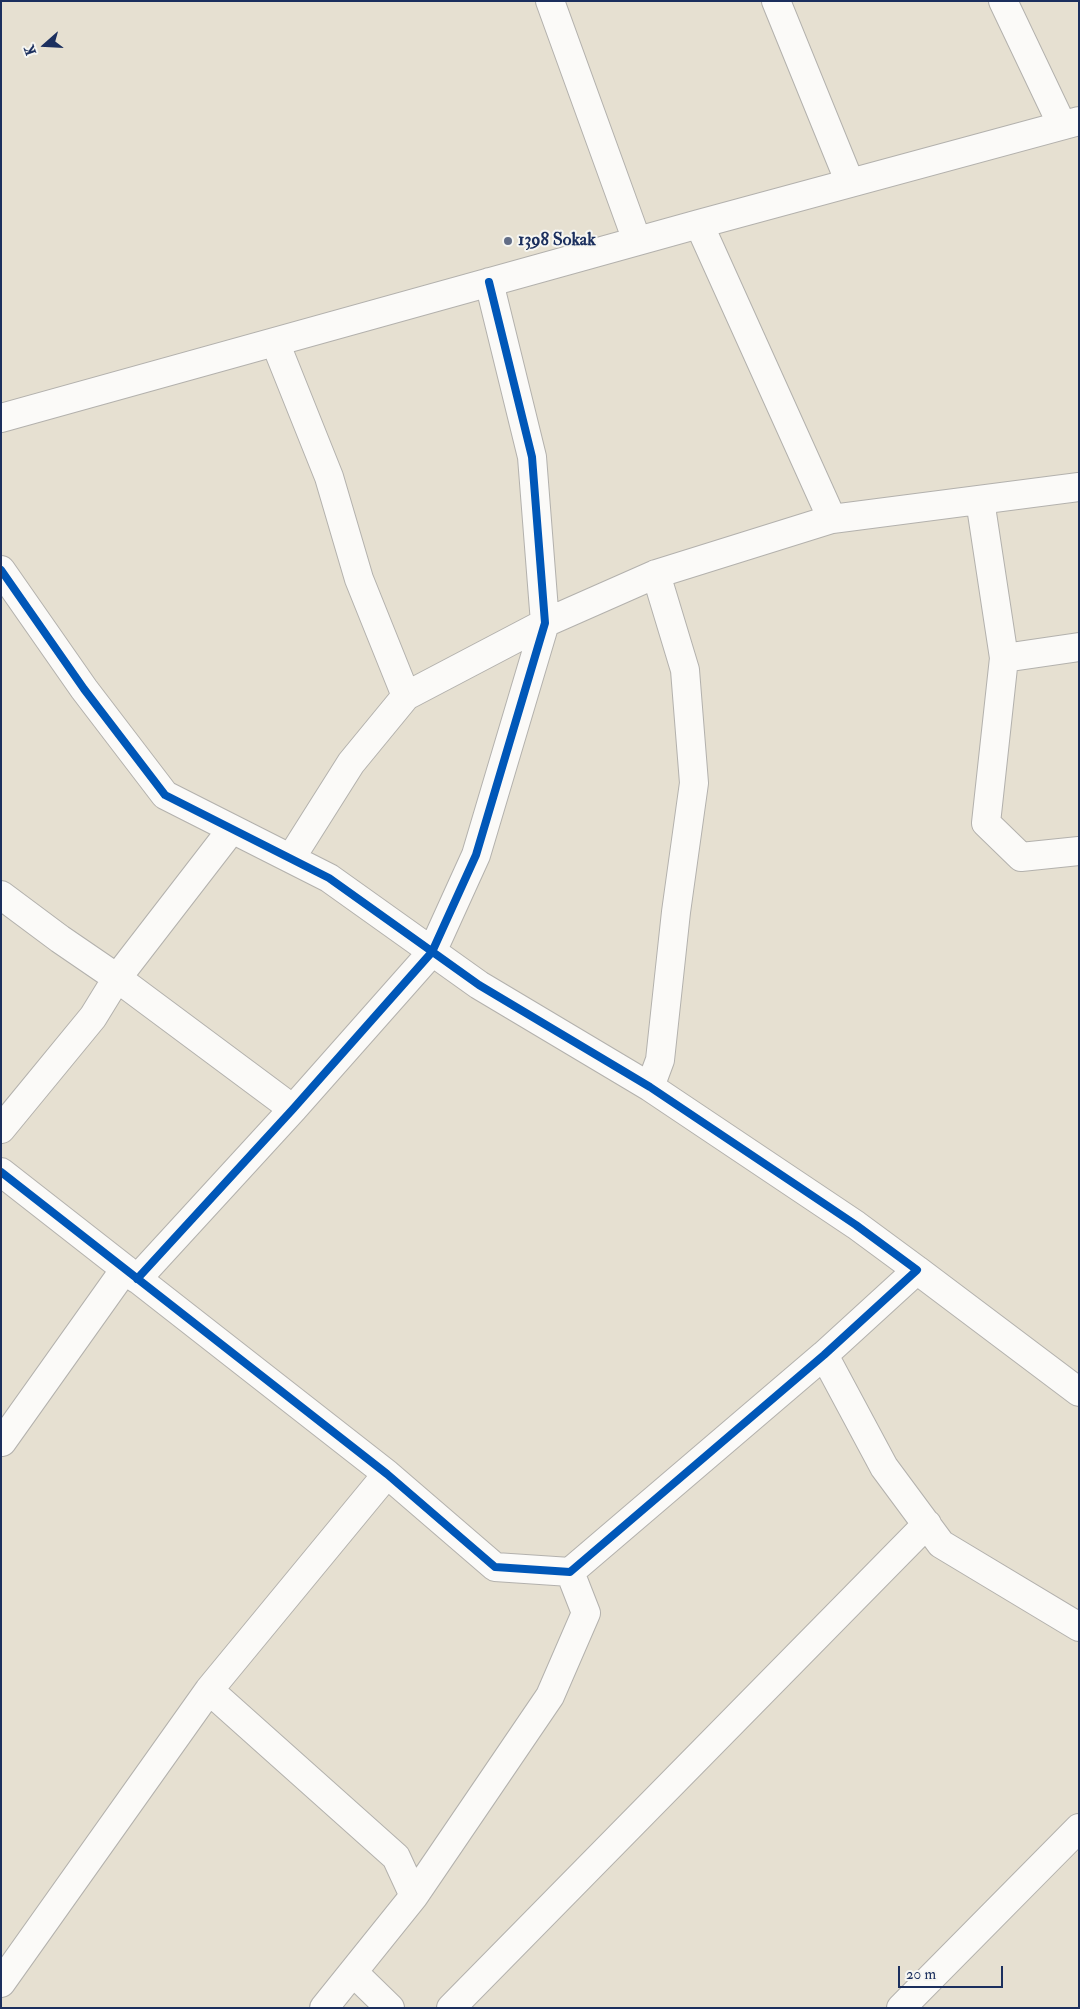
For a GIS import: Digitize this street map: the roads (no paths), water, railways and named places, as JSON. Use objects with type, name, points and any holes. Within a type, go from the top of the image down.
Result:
[{"type":"street","points":[[550,1],[637,241]]},
{"type":"street","points":[[776,1],[850,183]]},
{"type":"street","points":[[1,418],[1070,123],[1003,1]]},
{"type":"street","points":[[699,224],[832,519]]},
{"type":"street","points":[[1,1442],[131,1274],[293,1109],[432,952],[476,855],[545,623],[532,457],[489,282]]},
{"type":"street","points":[[275,342],[329,476],[359,579],[406,696]]},
{"type":"street","points":[[291,858],[352,763],[406,696],[545,623],[656,574],[832,519],[1079,487]]},
{"type":"street","points":[[980,500],[1004,658],[986,823],[1021,857],[1079,851]]},
{"type":"street","points":[[1,570],[84,689],[165,795],[329,878],[479,985],[650,1087],[856,1225],[1079,1392]]},
{"type":"street","points":[[650,1087],[660,1060],[676,912],[694,783],[685,670],[656,574]]},
{"type":"street","points":[[1004,658],[1079,647]]},
{"type":"street","points":[[1,1129],[93,1017],[117,978],[232,829]]},
{"type":"street","points":[[1,895],[117,978],[293,1109]]},
{"type":"street","points":[[1,1172],[387,1474],[495,1568],[570,1572],[824,1355],[916,1270]]},
{"type":"street","points":[[824,1355],[884,1467],[941,1544],[1079,1627]]},
{"type":"street","points":[[1,1983],[208,1690],[387,1474]]},
{"type":"street","points":[[451,2008],[927,1524]]},
{"type":"street","points":[[324,2008],[414,1896],[550,1696],[586,1613],[570,1572]]},
{"type":"street","points":[[208,1690],[396,1857],[414,1896]]},
{"type":"street","points":[[902,2008],[1079,1828]]},
{"type":"street","points":[[353,1972],[390,2008]]},
{"type":"place","name":"1398 Sokak","points":[[508,241]]}]
